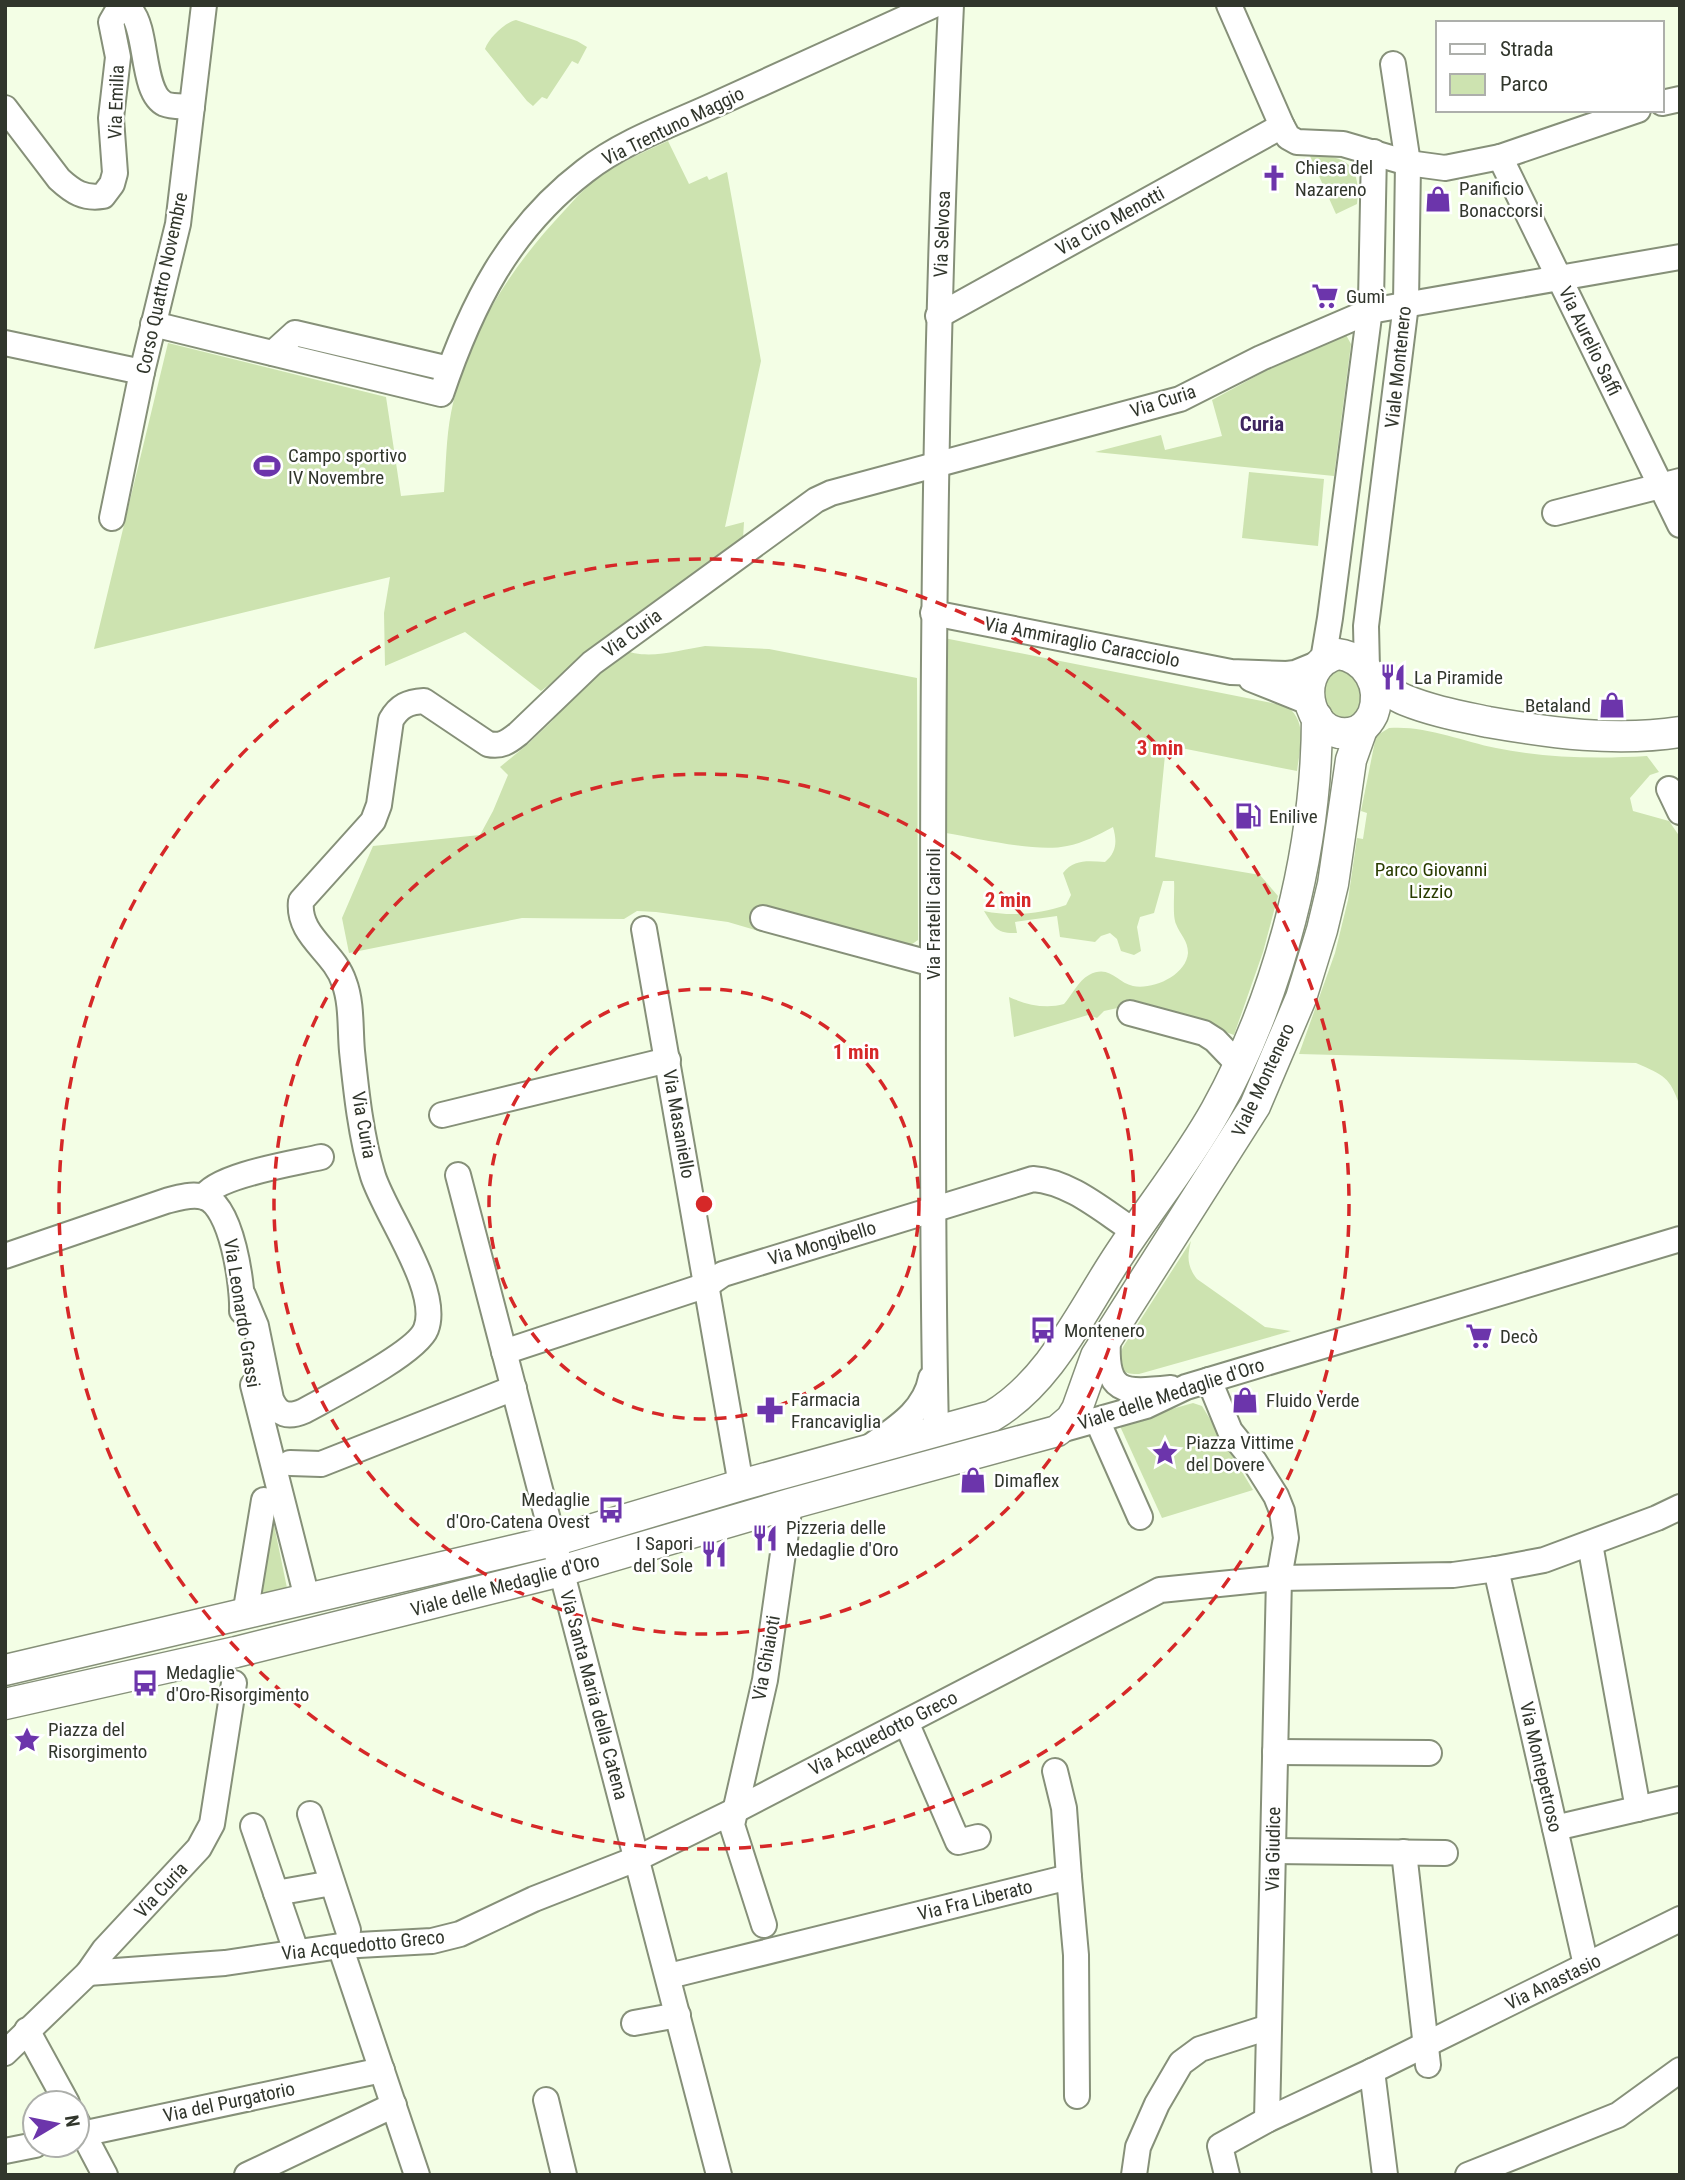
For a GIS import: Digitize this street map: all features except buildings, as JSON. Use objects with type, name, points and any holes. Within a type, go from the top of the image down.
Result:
[{"type":"main road","points":[[1443,713],[1402,713],[1355,732],[1340,733],[1323,726],[1314,710],[1310,681],[1320,662],[1338,654],[1346,655],[1354,658],[1384,688],[1403,700],[1443,713],[1535,730],[1592,736],[1651,736],[1680,732]]},
{"type":"main road","points":[[1365,726],[1376,697],[1369,672]]},
{"type":"main road","name":"Viale Montenero","points":[[1016,1400],[1049,1364],[1134,1231],[1194,1146],[1216,1111],[1238,1064],[1269,991],[1290,923],[1306,845],[1317,740],[1314,710]]},
{"type":"main road","name":"Viale Montenero","points":[[1057,1431],[1071,1419],[1077,1409],[1096,1356],[1255,1106],[1301,998],[1325,919],[1351,760],[1365,726]]},
{"type":"main road","points":[[1049,1364],[1031,1404],[1029,1415],[1036,1424],[1057,1431]]},
{"type":"main road","name":"Viale delle Medaglie d'Oro","points":[[5,1670],[553,1541],[741,1485],[992,1416],[1016,1400]]},
{"type":"main road","name":"Viale delle Medaglie d'Oro","points":[[6,1703],[291,1639],[561,1571],[790,1504],[1057,1431]]},
{"type":"street","name":"Corso Quattro Novembre","points":[[112,518],[142,372],[178,224],[204,5]]},
{"type":"street","name":"Via Trentuno Maggio","points":[[153,324],[273,353],[295,333],[449,369],[465,326],[494,271],[525,229],[585,170],[609,154],[656,131],[934,5]]},
{"type":"street","name":"Via Selvosa","points":[[935,464],[951,5]]},
{"type":"street","points":[[1229,5],[1282,126],[1288,137],[1297,142],[1343,144],[1408,163],[1445,168],[1500,157],[1632,112]]},
{"type":"street","name":"Via Emilia","points":[[5,108],[59,179],[88,198],[103,196],[113,184],[114,173],[111,118],[118,57],[111,22],[118,10],[131,11],[139,24],[146,66],[159,100],[166,105],[192,107]]},
{"type":"street","name":"Viale Montenero","points":[[1369,672],[1366,626],[1406,304],[1408,163],[1393,64]]},
{"type":"street","name":"Via Ciro Menotti","points":[[939,316],[1282,126]]},
{"type":"street","name":"Viale Montenero","points":[[1320,662],[1332,605],[1370,311],[1374,152]]},
{"type":"street","name":"Via Aurelio Saffi","points":[[1500,157],[1560,278],[1670,484],[1680,525]]},
{"type":"street","name":"Via Curia","points":[[243,1295],[256,1326],[271,1399],[279,1412],[290,1416],[384,1366],[420,1339],[426,1331],[428,1311],[418,1270],[373,1177],[354,1065],[344,981],[336,965],[304,927],[299,913],[301,901],[373,821],[379,805],[391,720],[396,710],[406,704],[424,701],[488,744],[496,746],[506,743],[592,663],[816,500],[831,493],[1180,399],[1261,358],[1370,311],[1680,257]]},
{"type":"street","points":[[5,343],[142,372]]},
{"type":"street","name":"Via Fratelli Cairoli","points":[[934,1364],[935,464]]},
{"type":"street","points":[[1555,513],[1670,484]]},
{"type":"street","name":"Via Ammiraglio Caracciolo","points":[[933,612],[1231,672]]},
{"type":"street","points":[[1231,672],[1287,674],[1320,662]]},
{"type":"street","points":[[1231,672],[1314,710]]},
{"type":"street","points":[[1669,789],[1680,812]]},
{"type":"street","points":[[763,918],[933,964]]},
{"type":"street","name":"Via Masaniello","points":[[644,929],[741,1485]]},
{"type":"street","points":[[1130,1013],[1203,1033],[1215,1040],[1238,1064]]},
{"type":"street","points":[[442,1115],[667,1060]]},
{"type":"street","points":[[5,1256],[166,1201],[180,1197],[204,1197],[207,1191],[215,1186],[244,1175],[321,1157]]},
{"type":"street","name":"Via Santa Maria della Catena","points":[[458,1175],[719,2175]]},
{"type":"street","name":"Via Mongibello","points":[[504,1352],[706,1285],[723,1274],[1033,1179],[1051,1181],[1066,1187],[1134,1231]]},
{"type":"street","name":"Via Leonardo Grassi","points":[[204,1197],[224,1216],[243,1295],[241,1328],[294,1602],[291,1639]]},
{"type":"street","name":"Viale delle Medaglie d'Oro","points":[[1057,1431],[1146,1406],[1197,1383],[1680,1239]]},
{"type":"street","points":[[1108,1338],[1108,1369],[1121,1387],[1141,1391],[1197,1383]]},
{"type":"street","points":[[934,1364],[936,1430]]},
{"type":"street","points":[[865,1451],[921,1405],[926,1397],[934,1364]]},
{"type":"street","name":"Via Giudice","points":[[1197,1383],[1276,1496],[1282,1511],[1286,1538],[1279,1578],[1267,2120]]},
{"type":"street","points":[[290,1463],[321,1464],[514,1388]]},
{"type":"street","points":[[1097,1420],[1140,1517]]},
{"type":"street","points":[[245,1615],[264,1500]]},
{"type":"street","name":"Via Ghiaioti","points":[[734,1811],[765,1679],[790,1504]]},
{"type":"street","name":"Via Acquedotto Greco","points":[[88,1973],[225,1963],[296,1951],[344,1938],[432,1941],[460,1934],[534,1899],[636,1858],[734,1811],[1160,1590],[1279,1578],[1453,1575],[1496,1569],[1544,1560],[1680,1507]]},
{"type":"street","points":[[1590,1544],[1638,1809]]},
{"type":"street","name":"Via Montepetroso","points":[[1496,1569],[1586,1965]]},
{"type":"street","name":"Via Curia","points":[[5,2053],[16,2034],[88,1973],[104,1950],[187,1864],[206,1837],[212,1824],[234,1683]]},
{"type":"street","points":[[906,1722],[958,1842],[978,1837]]},
{"type":"street","points":[[1275,1752],[1429,1753]]},
{"type":"street","points":[[1055,1771],[1064,1808],[1076,1955],[1077,2096]]},
{"type":"street","points":[[1555,1828],[1680,1799]]},
{"type":"street","points":[[734,1811],[732,1825],[764,1925]]},
{"type":"street","points":[[310,1814],[332,1883],[344,1938],[382,2070],[417,2175]]},
{"type":"street","points":[[253,1826],[296,1951]]},
{"type":"street","points":[[1273,1851],[1446,1853]]},
{"type":"street","points":[[1404,1852],[1427,2055]]},
{"type":"street","name":"Via Fra Liberato","points":[[669,1976],[1069,1877]]},
{"type":"street","points":[[276,1893],[332,1883]]},
{"type":"street","name":"Via Anastasio","points":[[1227,2175],[1220,2146],[1267,2120],[1372,2071],[1427,2055],[1586,1965],[1680,1919]]},
{"type":"street","points":[[634,2023],[678,2015]]},
{"type":"street","points":[[1134,2175],[1138,2147],[1157,2104],[1181,2063],[1200,2049],[1269,2027]]},
{"type":"street","points":[[16,2034],[57,2089]]},
{"type":"street","name":"Via del Purgatorio","points":[[91,2128],[382,2070]]},
{"type":"street","points":[[1468,2175],[1618,2115],[1680,2070]]},
{"type":"street","points":[[1372,2071],[1385,2175]]},
{"type":"street","points":[[546,2100],[564,2175]]},
{"type":"street","points":[[247,2175],[394,2105]]},
{"type":"street","points":[[91,2150],[106,2175]]},
{"type":"green space","points":[[516,20],[587,47],[578,64],[572,61],[547,99],[542,97],[533,106],[485,49],[498,31]]},
{"type":"green space","points":[[668,141],[689,184],[707,176],[709,180],[727,172],[761,361],[725,527],[744,522],[743,539],[541,691],[465,632],[385,666],[384,613],[390,577],[94,649],[168,343],[386,397],[401,496],[444,492],[449,423],[458,384],[493,304],[544,233],[591,183],[618,165]]},
{"type":"green space","points":[[1310,156],[1334,157],[1349,165],[1357,181],[1357,204],[1336,214]]},
{"type":"green space","points":[[1346,335],[1351,344],[1334,476],[1095,452],[1161,435],[1165,450],[1222,436],[1212,400],[1273,367]]},
{"type":"green space","points":[[1249,472],[1324,479],[1318,546],[1242,538]]},
{"type":"green space","points":[[944,638],[1287,706],[1294,713],[1301,736],[1297,771],[1166,745],[1155,857],[1260,875],[1278,896],[1263,952],[1234,1035],[1209,1026],[1122,1007],[1104,1011],[1097,1018],[1088,1015],[1014,1037],[1009,997],[1036,1005],[1064,1004],[1082,981],[1096,972],[1108,973],[1133,986],[1149,986],[1175,975],[1186,961],[1188,948],[1175,920],[1174,881],[1163,881],[1154,913],[1140,917],[1137,927],[1141,951],[1134,955],[1121,951],[1117,939],[1110,933],[1095,942],[1060,937],[1057,916],[1015,922],[1017,933],[1000,931],[993,925],[984,911],[1026,914],[1066,905],[1071,895],[1063,873],[1077,863],[1105,862],[1114,850],[1114,832],[1113,827],[1079,843],[1054,848],[1024,846],[946,833],[941,775]]},
{"type":"green space","points":[[705,646],[769,649],[917,678],[918,940],[905,949],[755,908],[762,932],[728,922],[637,911],[624,919],[522,918],[349,953],[342,918],[373,846],[480,835],[508,775],[500,767],[552,721],[574,692],[622,649],[652,654]]},
{"type":"green space","points":[[1328,665],[1361,675],[1367,706],[1346,725],[1319,703]]},
{"type":"green space","name":"Parco Giovanni Lizzio","points":[[1389,728],[1429,731],[1496,748],[1552,756],[1647,756],[1659,772],[1650,775],[1630,798],[1633,811],[1669,821],[1680,837],[1680,1106],[1673,1088],[1665,1078],[1636,1063],[1299,1054],[1335,953],[1348,900],[1357,838],[1363,839],[1367,813],[1361,811],[1376,736]]},
{"type":"green space","points":[[1191,1241],[1189,1261],[1197,1279],[1265,1327],[1291,1331],[1139,1374],[1125,1372],[1120,1369],[1123,1347]]},
{"type":"green space","points":[[1193,1403],[1202,1406],[1253,1490],[1162,1518],[1119,1424]]},
{"type":"green space","points":[[273,1520],[287,1588],[262,1595]]},
{"type":"place","name":"Chiesa del Nazareno","points":[[1274,178]]},
{"type":"place","name":"Panificio Bonaccorsi","points":[[1438,199]]},
{"type":"place","name":"Gumì","points":[[1325,296]]},
{"type":"place","name":"Campo sportivo IV Novembre","points":[[267,466]]},
{"type":"place","name":"La Piramide","points":[[1393,677]]},
{"type":"place","name":"Betaland","points":[[1612,705]]},
{"type":"place","name":"Enilive","points":[[1248,816]]},
{"type":"place","name":"Montenero","points":[[1043,1330]]},
{"type":"place","name":"Decò","points":[[1479,1336]]},
{"type":"place","name":"Fluido Verde","points":[[1245,1400]]},
{"type":"place","name":"Farmacia Francaviglia","points":[[770,1410]]},
{"type":"place","name":"Piazza Vittime del Dovere","points":[[1165,1453]]},
{"type":"place","name":"Dimaflex","points":[[973,1480]]},
{"type":"place","name":"Medaglie d'Oro-Catena Ovest","points":[[611,1510]]},
{"type":"place","name":"Pizzeria delle Medaglie d'Oro","points":[[765,1538]]},
{"type":"place","name":"I Sapori del Sole","points":[[714,1554]]},
{"type":"place","name":"Medaglie d'Oro-Risorgimento","points":[[145,1683]]},
{"type":"place","name":"Piazza del Risorgimento","points":[[27,1740]]},
{"type":"district","name":"Curia","points":[[1262,424]]}]
